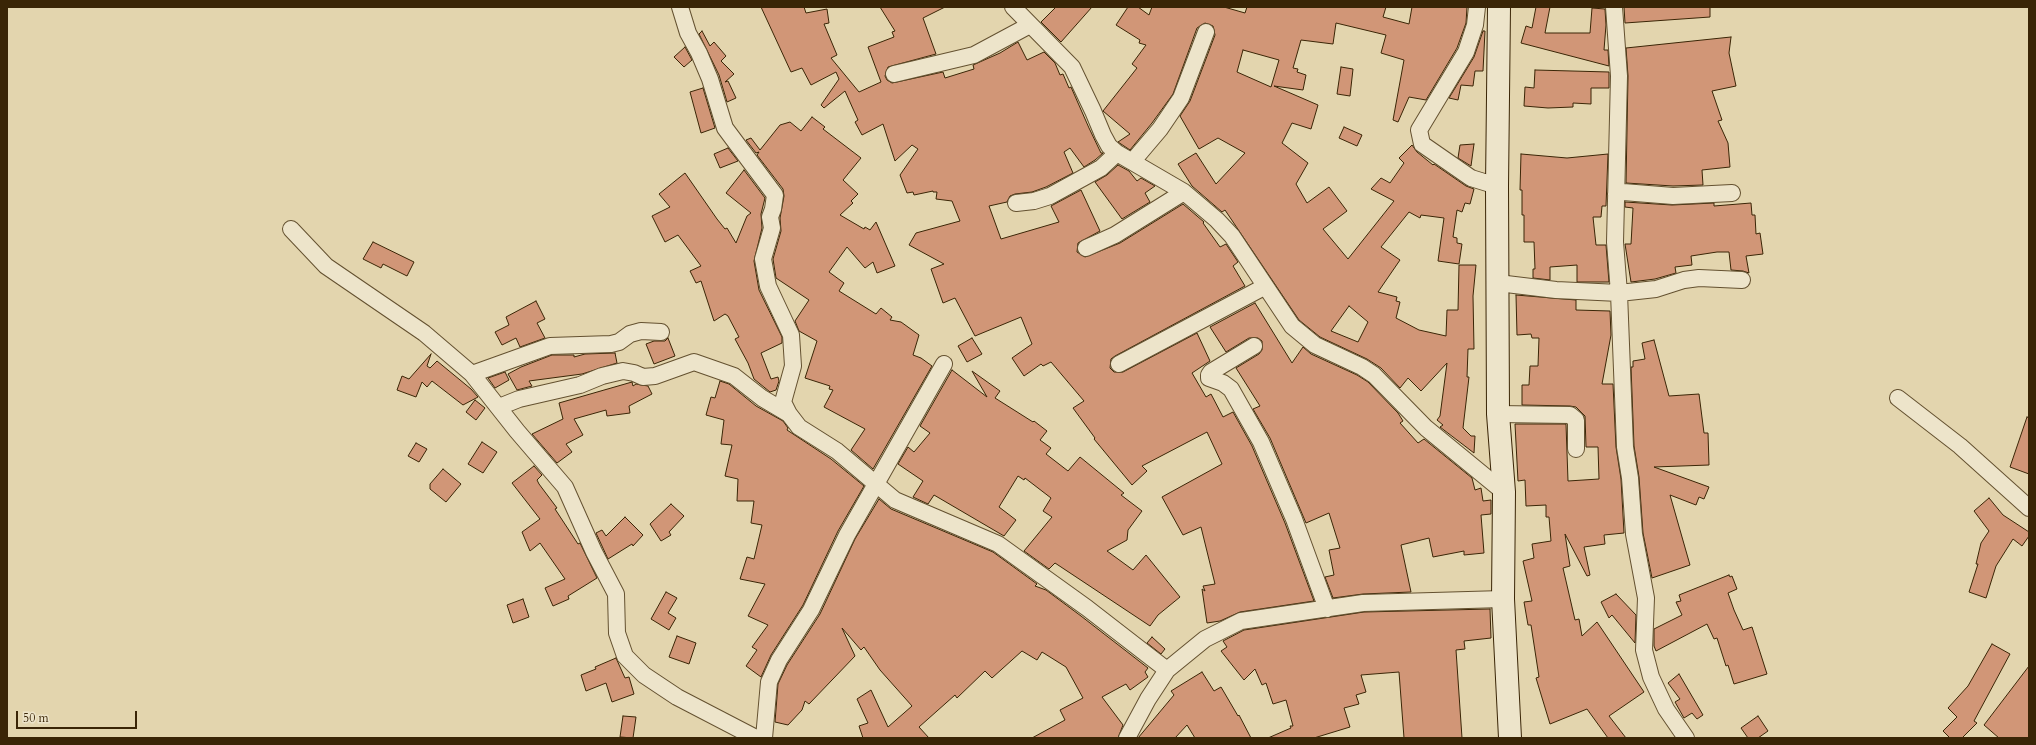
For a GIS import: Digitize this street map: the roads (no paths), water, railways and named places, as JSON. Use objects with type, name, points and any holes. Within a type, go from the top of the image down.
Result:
[{"type":"street","points":[[680,7],[688,33],[710,79],[725,128],[775,195],[770,217],[772,228],[763,259],[768,286],[791,335],[793,366],[783,402],[789,414],[799,427],[837,451],[896,500],[998,544],[1086,608],[1167,670]]},
{"type":"street","points":[[1013,7],[1072,67],[1093,111],[1102,135],[1117,153],[1184,192],[1208,212],[1232,236],[1264,287],[1292,326],[1314,345],[1362,367],[1374,375],[1426,428],[1504,492]]},
{"type":"street","points":[[1477,7],[1475,25],[1466,52],[1419,130],[1422,144],[1471,178],[1497,186]]},
{"type":"street","points":[[1499,7],[1497,186],[1498,414],[1504,492],[1503,599],[1510,738]]},
{"type":"street","points":[[1614,7],[1619,76],[1615,242],[1619,293],[1625,447],[1630,478],[1634,534],[1646,598],[1644,650],[1651,677],[1666,710],[1686,738]]},
{"type":"street","points":[[894,74],[974,55],[1030,25]]},
{"type":"street","points":[[1132,162],[1160,129],[1181,98],[1206,32]]},
{"type":"street","points":[[1016,204],[1050,196],[1101,168],[1117,153]]},
{"type":"street","points":[[1086,248],[1115,235],[1184,192]]},
{"type":"street","points":[[1616,194],[1623,192],[1673,196],[1732,193]]},
{"type":"street","points":[[291,229],[326,266],[424,333],[472,374],[517,432],[565,487],[594,552],[616,594],[617,633],[625,656],[644,675],[677,697],[756,738]]},
{"type":"street","points":[[1498,283],[1556,290],[1619,293],[1656,289],[1699,278],[1742,280]]},
{"type":"street","points":[[1119,364],[1264,287]]},
{"type":"street","points":[[472,374],[550,346],[611,344],[619,342],[630,334],[641,331],[661,332]]},
{"type":"street","points":[[1254,346],[1208,375],[1209,378],[1223,383],[1231,389],[1261,442],[1294,519],[1327,609]]},
{"type":"street","points":[[499,407],[519,399],[580,385],[602,376],[623,371],[634,373],[643,377],[655,376],[694,362],[734,376],[762,398],[789,414]]},
{"type":"street","points":[[764,738],[766,709],[772,677],[779,660],[811,610],[834,560],[875,482],[944,364]]},
{"type":"street","points":[[1898,398],[1960,446],[2029,508]]},
{"type":"street","points":[[1498,414],[1570,415],[1576,420],[1576,449]]},
{"type":"street","points":[[1127,738],[1148,699],[1167,670],[1205,639],[1241,621],[1363,603],[1503,599]]}]
